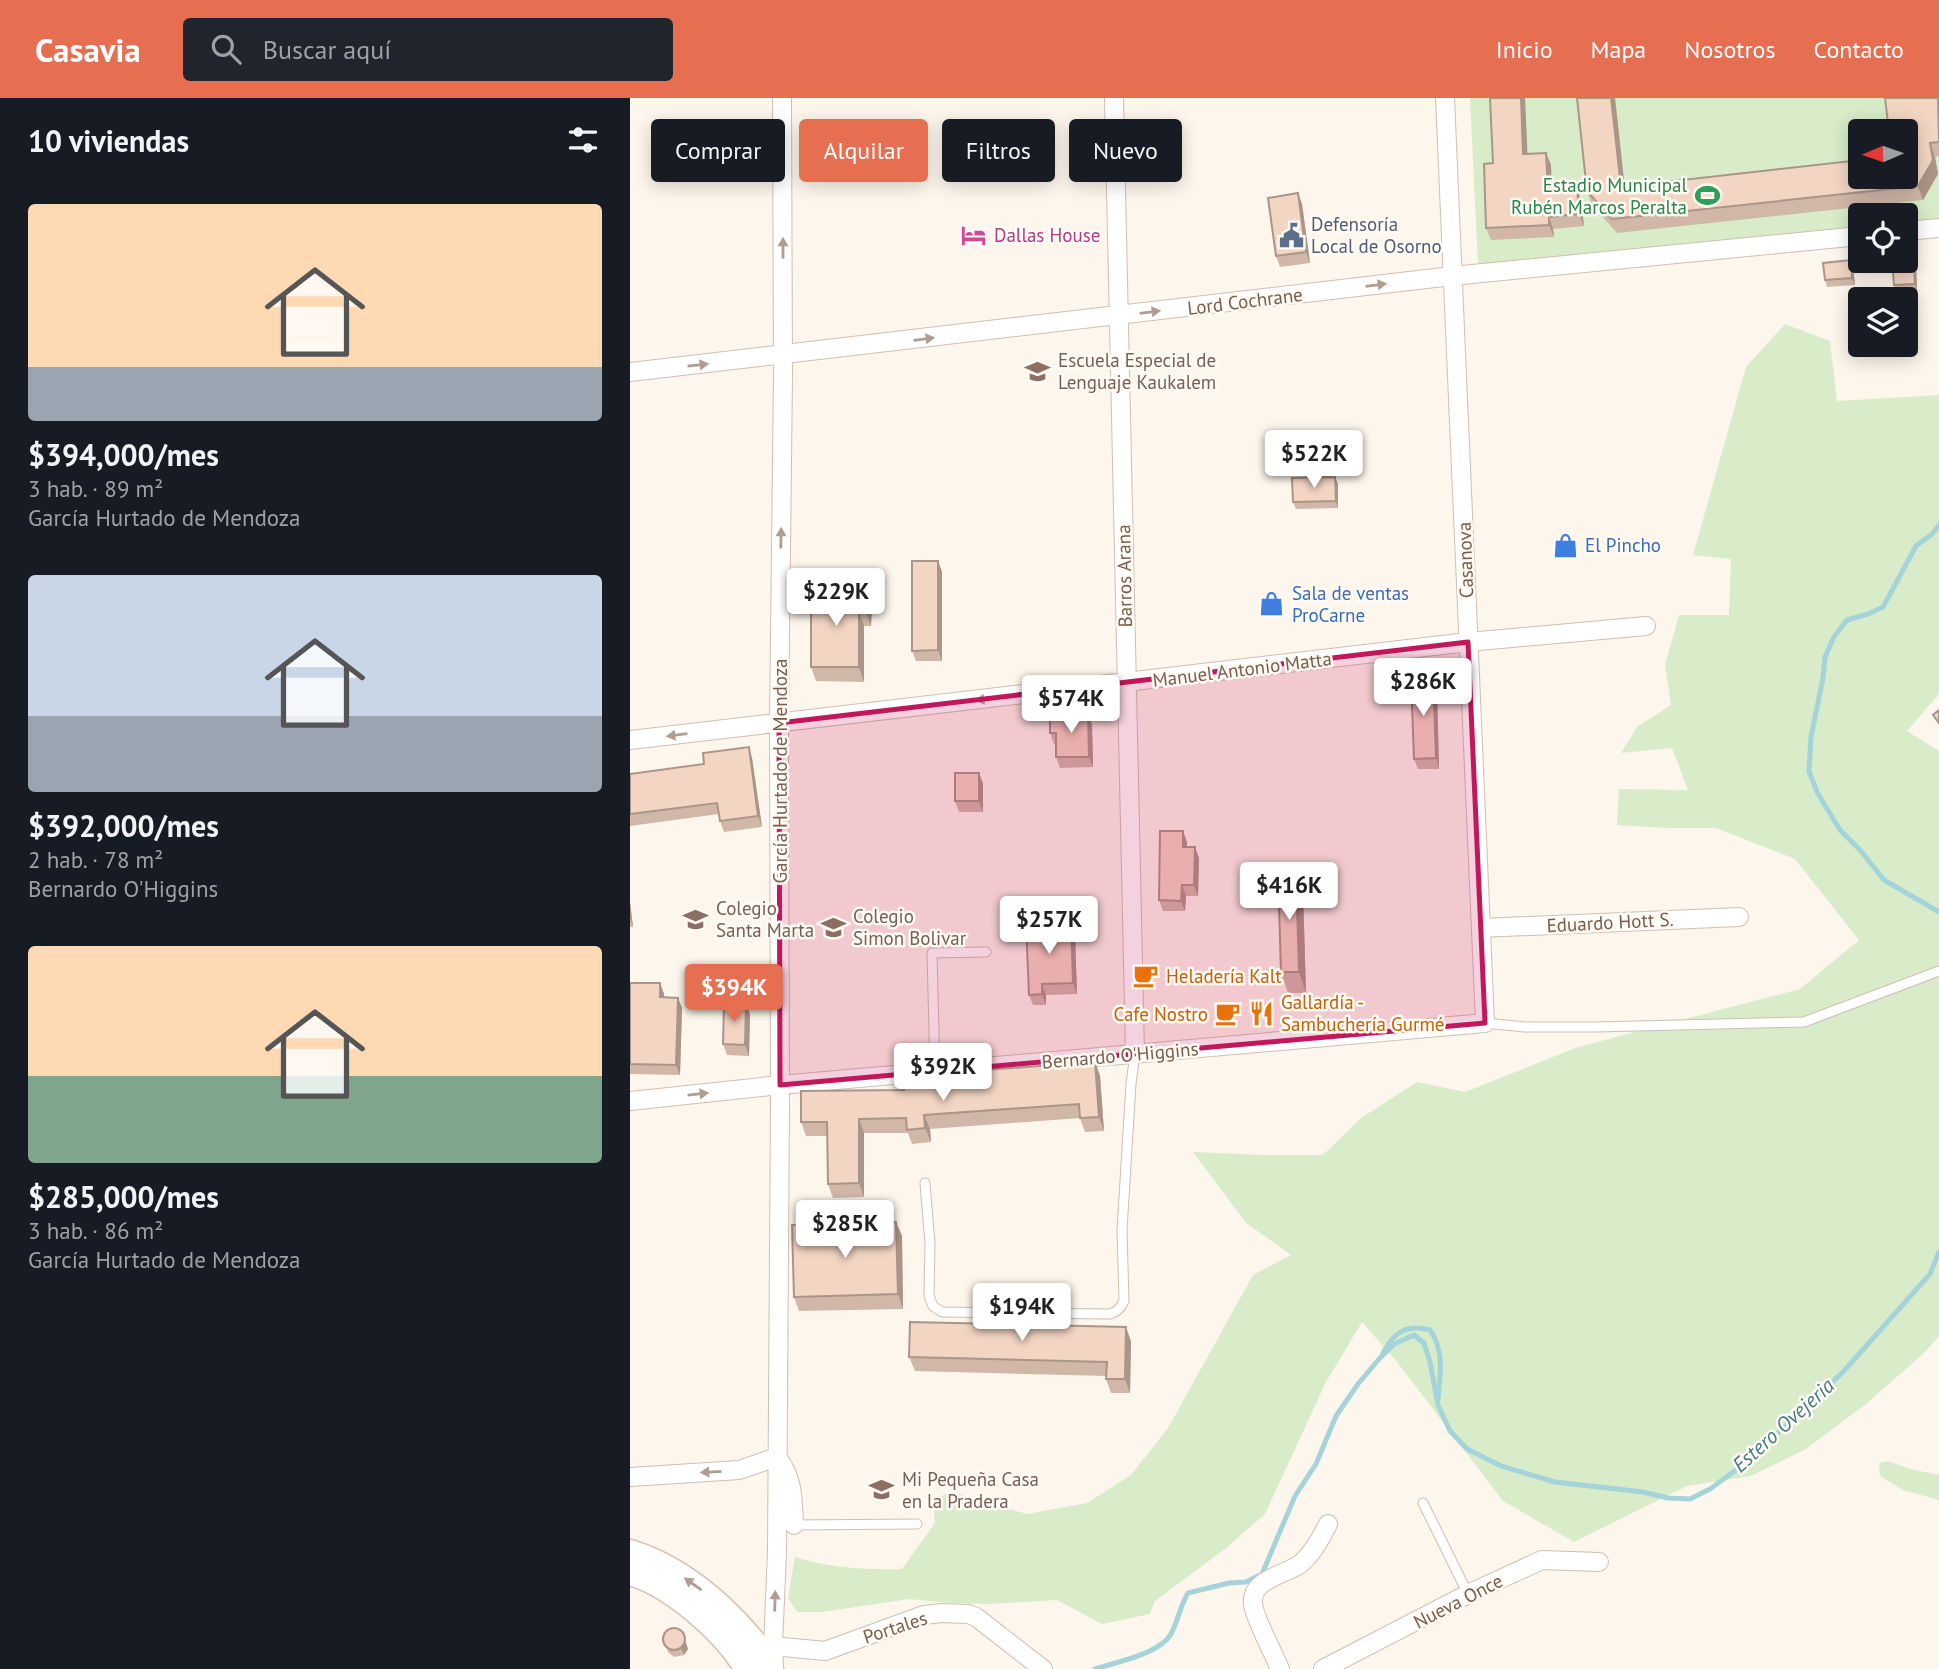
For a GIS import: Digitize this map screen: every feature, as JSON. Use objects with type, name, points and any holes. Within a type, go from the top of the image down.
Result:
[{"type":"main road","points":[[630,1552],[660,1563],[704,1592],[773,1661]]},
{"type":"main road","points":[[630,1573],[662,1587],[690,1606],[740,1658],[747,1669]]},
{"type":"street","name":"García Hurtado de Mendoza","points":[[782,98],[777,1457],[790,1481],[794,1525]]},
{"type":"street","name":"Barros Arana","points":[[1114,98],[1135,1053]]},
{"type":"street","name":"Casanova","points":[[1445,98],[1485,1023]]},
{"type":"street","points":[[1918,230],[1939,228]]},
{"type":"street","name":"Lord Cochrane","points":[[630,373],[1452,276],[1848,237]]},
{"type":"street","name":"Manuel Antonio Matta","points":[[630,740],[1468,642],[1646,626]]},
{"type":"street","name":"Eduardo Hott S.","points":[[1481,928],[1739,916]]},
{"type":"street","name":"Bernardo O'Higgins","points":[[630,1101],[1485,1023]]},
{"type":"street","points":[[630,1477],[739,1470],[777,1457],[773,1661]]},
{"type":"street","points":[[1280,1669],[1253,1606],[1256,1591],[1267,1579],[1300,1564],[1319,1542],[1328,1524]]},
{"type":"street","name":"Nueva Once","points":[[1323,1669],[1468,1594],[1542,1560],[1599,1562]]},
{"type":"street","name":"Portales","points":[[773,1661],[825,1651],[924,1615],[942,1613],[976,1618],[1043,1669]]},
{"type":"lane","points":[[935,1072],[932,953],[986,952]]},
{"type":"lane","points":[[1485,1023],[1525,1027],[1596,1027],[1804,1022],[1939,971]]},
{"type":"lane","points":[[925,1183],[930,1243],[929,1296],[937,1310],[1115,1313],[1124,1301],[1122,1230],[1135,1053]]},
{"type":"lane","points":[[1423,1503],[1468,1594]]},
{"type":"lane","points":[[794,1525],[917,1524]]},
{"type":"highlighted area","points":[[1468,642],[1485,1023],[780,1085],[779,723]]},
{"type":"green space","name":"Estadio Municipal Rubén Marcos Peralta","points":[[1470,98],[1939,98],[1939,226],[1918,228],[1918,203],[1848,203],[1848,234],[1478,266]]},
{"type":"green space","points":[[1785,324],[1830,341],[1837,401],[1939,395],[1939,694],[1907,731],[1939,751],[1939,1336],[1924,1353],[1866,1404],[1806,1449],[1751,1476],[1687,1486],[1574,1542],[1503,1501],[1397,1362],[1362,1322],[1326,1382],[1265,1514],[1225,1549],[1155,1601],[1150,1614],[1102,1624],[1057,1600],[990,1604],[909,1599],[822,1612],[797,1612],[788,1598],[795,1557],[848,1568],[902,1569],[935,1523],[933,1501],[952,1490],[970,1498],[1027,1514],[1087,1503],[1131,1475],[1168,1428],[1253,1275],[1291,1255],[1246,1223],[1193,1152],[1323,1155],[1361,1118],[1417,1082],[1465,1092],[1578,1047],[1800,989],[1859,940],[1795,859],[1716,828],[1617,825],[1619,789],[1688,790],[1672,748],[1621,753],[1637,727],[1671,705],[1665,665],[1679,615],[1729,615],[1731,559],[1693,555],[1746,367]]},
{"type":"green space","points":[[1888,1461],[1939,1475],[1939,1500],[1903,1490],[1880,1476],[1879,1463]]},
{"type":"building","points":[[1490,98],[1521,98],[1523,154],[1546,153],[1548,191],[1577,188],[1579,214],[1549,217],[1549,225],[1486,228],[1484,164],[1493,163]]},
{"type":"building","points":[[1577,98],[1611,98],[1621,187],[1848,161],[1848,189],[1890,189],[1612,219],[1587,191]]},
{"type":"building","points":[[1885,98],[1938,98],[1939,142],[1930,143],[1933,160],[1918,186],[1918,119],[1888,119]]},
{"type":"building","name":"Defensoría Local de Osorno","points":[[1298,193],[1306,252],[1276,256],[1268,198]]},
{"type":"building","points":[[1848,260],[1848,273],[1852,273],[1852,278],[1825,280],[1823,263]]},
{"type":"building","points":[[1893,273],[1914,273],[1915,284],[1894,285]]},
{"type":"building","points":[[1335,477],[1336,501],[1293,502],[1292,478]]},
{"type":"building","points":[[912,561],[938,561],[938,650],[912,651]]},
{"type":"building","points":[[811,592],[866,592],[866,612],[859,612],[859,667],[811,667]]},
{"type":"building","points":[[1411,677],[1433,677],[1436,758],[1414,759]]},
{"type":"building","points":[[1939,710],[1939,723],[1933,715]]},
{"type":"building","points":[[1050,715],[1088,715],[1089,757],[1056,757],[1056,733],[1050,733]]},
{"type":"building","points":[[749,747],[758,816],[720,821],[717,803],[630,814],[630,774],[704,764],[703,753]]},
{"type":"building","points":[[955,773],[979,773],[979,801],[955,801]]},
{"type":"building","points":[[1160,831],[1183,831],[1183,847],[1195,847],[1194,885],[1182,885],[1181,901],[1159,900]]},
{"type":"building","points":[[1296,871],[1299,972],[1281,972],[1278,872]]},
{"type":"building","points":[[1071,923],[1073,983],[1042,984],[1042,994],[1029,995],[1026,925]]},
{"type":"building","points":[[630,983],[660,983],[660,997],[678,998],[676,1065],[630,1064]]},
{"type":"building","points":[[724,1003],[746,1004],[745,1045],[723,1044]]},
{"type":"building","points":[[1095,1062],[1099,1117],[1080,1118],[1079,1104],[924,1115],[925,1128],[907,1130],[906,1118],[859,1119],[859,1183],[828,1184],[827,1122],[801,1122],[801,1091],[904,1090],[903,1076]]},
{"type":"building","points":[[896,1222],[898,1294],[794,1297],[792,1225]]},
{"type":"building","points":[[910,1322],[1126,1327],[1125,1379],[1106,1379],[1107,1362],[909,1357]]},
{"type":"building","points":[[674,1628],[684,1635],[685,1639],[678,1649],[674,1650],[664,1643],[663,1639],[670,1629]]},
{"type":"waterway","name":"Estero Ovejeria","points":[[1939,525],[1916,546],[1883,607],[1847,620],[1834,637],[1825,657],[1811,737],[1809,771],[1817,792],[1840,830],[1884,880],[1939,912]]},
{"type":"waterway","name":"Estero Ovejeria","points":[[1095,1669],[1148,1652],[1165,1641],[1171,1634],[1188,1593],[1229,1583],[1246,1582],[1262,1574],[1295,1496],[1316,1464],[1336,1416],[1358,1384],[1394,1344],[1414,1335],[1424,1343],[1438,1405],[1450,1431],[1467,1449],[1501,1466],[1555,1482],[1690,1499],[1710,1489],[1748,1461],[1843,1372],[1930,1274],[1939,1252]]},
{"type":"waterway","name":"Estero Ovejeria","points":[[1383,1353],[1402,1331],[1414,1328],[1430,1330],[1440,1355],[1438,1399]]},
{"type":"place","name":"Estadio Municipal Rubén Marcos Peralta","points":[[1707,196]]},
{"type":"place","name":"Dallas House","points":[[974,235]]},
{"type":"place","name":"Defensoría Local de Osorno","points":[[1291,235]]},
{"type":"place","name":"Escuela Especial de Lenguaje Kaukalem","points":[[1038,371]]},
{"type":"place","name":"El Pincho","points":[[1565,545]]},
{"type":"place","name":"Sala de ventas ProCarne","points":[[1272,604]]},
{"type":"place","name":"Colegio Santa Marta","points":[[696,919]]},
{"type":"place","name":"Colegio Simon Bolivar","points":[[833,927]]},
{"type":"place","name":"Heladería Kalt","points":[[1146,976]]},
{"type":"place","name":"Gallardía - Sambuchería Gurmé","points":[[1261,1013]]},
{"type":"place","name":"Cafe Nostro","points":[[1228,1014]]},
{"type":"place","name":"Mi Pequeña Casa en la Pradera","points":[[882,1490]]}]
